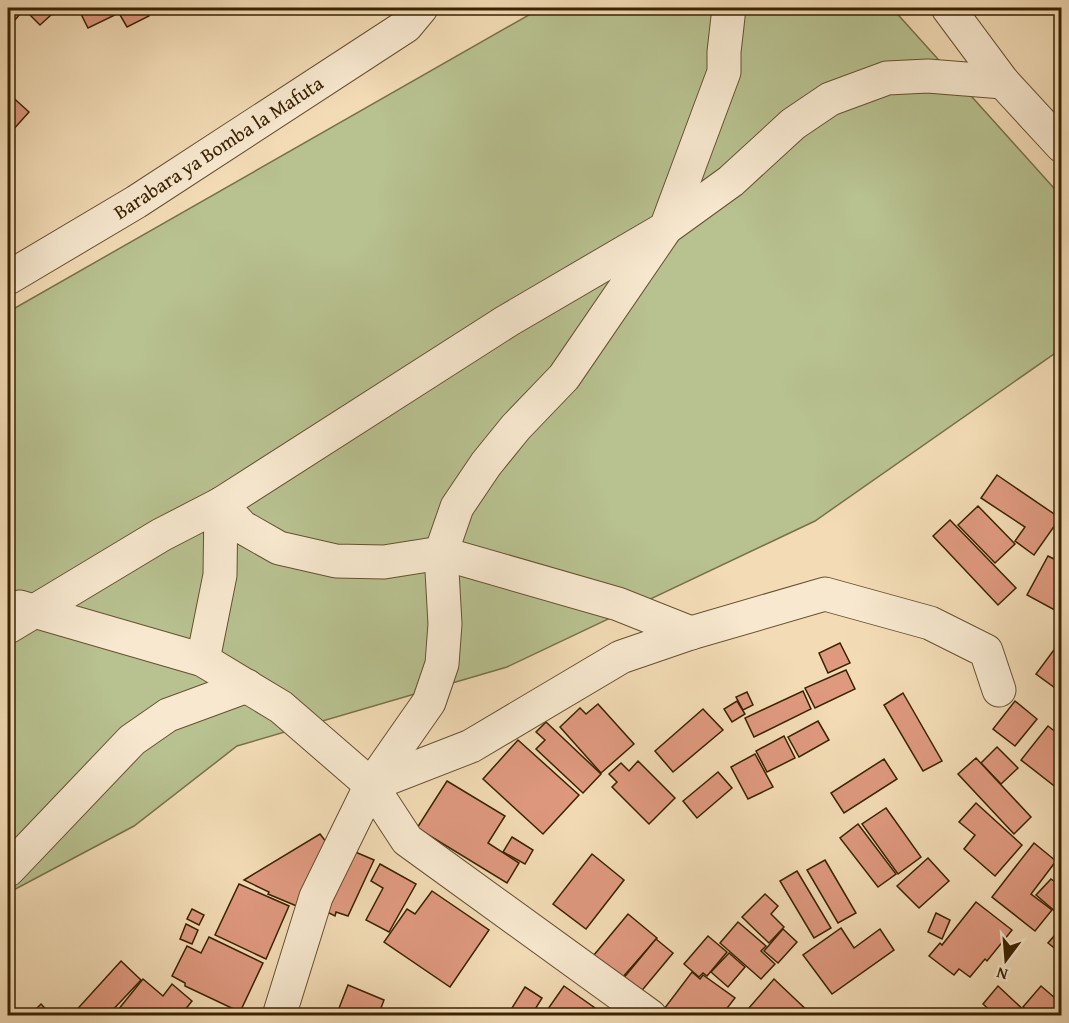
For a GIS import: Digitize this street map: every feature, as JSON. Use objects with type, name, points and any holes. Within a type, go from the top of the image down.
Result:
[{"type":"street","name":"Barabara ya Bomba la Mafuta","points":[[8,278],[136,202],[396,33],[406,26],[421,8]]},
{"type":"street","points":[[279,1016],[316,897],[371,785],[429,702],[442,664],[445,624],[441,553],[457,507],[486,464],[516,427],[564,377],[666,228],[724,72],[729,8]]},
{"type":"street","points":[[948,8],[1003,82],[1062,146]]},
{"type":"street","points":[[16,614],[221,504],[507,321],[666,228],[731,181],[793,124],[830,99],[887,78],[928,76],[1003,82]]},
{"type":"street","points":[[221,504],[242,527],[279,548],[336,561],[384,562],[441,553],[618,604],[690,633]]},
{"type":"street","points":[[203,660],[220,575],[221,504]]},
{"type":"street","points":[[371,785],[471,746],[621,657],[690,633],[825,594],[930,623],[986,651],[999,690]]},
{"type":"street","points":[[16,614],[203,660],[281,707],[371,785],[407,840],[650,1016]]},
{"type":"street","points":[[8,870],[132,740],[168,715],[247,686]]},
{"type":"green space","points":[[541,8],[892,8],[1061,196],[1061,349],[815,521],[507,667],[237,746],[134,826],[8,893],[8,312]]},
{"type":"building","points":[[8,8],[19,15],[10,26],[8,24]]},
{"type":"building","points":[[23,8],[44,8],[51,15],[40,25]]},
{"type":"building","points":[[78,8],[111,8],[115,15],[88,28]]},
{"type":"building","points":[[116,8],[145,8],[149,16],[127,27]]},
{"type":"building","points":[[8,93],[29,112],[12,131],[8,127]]},
{"type":"building","points":[[997,475],[1060,518],[1034,555],[1015,541],[1025,527],[981,498]]},
{"type":"building","points":[[978,506],[1015,544],[995,563],[958,525]]},
{"type":"building","points":[[950,520],[1016,588],[998,605],[933,536]]},
{"type":"building","points":[[1048,556],[1062,563],[1062,614],[1027,595]]},
{"type":"building","points":[[1062,639],[1062,693],[1036,674]]},
{"type":"building","points":[[840,643],[850,663],[828,673],[819,653]]},
{"type":"building","points":[[846,670],[855,689],[815,708],[805,688]]},
{"type":"building","points":[[803,691],[811,709],[754,737],[745,718]]},
{"type":"building","points":[[747,692],[753,705],[743,710],[736,697]]},
{"type":"building","points":[[903,693],[942,761],[923,771],[884,705]]},
{"type":"building","points":[[737,701],[745,714],[732,722],[724,709]]},
{"type":"building","points":[[1015,701],[1037,719],[1015,746],[993,729]]},
{"type":"building","points":[[598,704],[634,744],[601,773],[560,727],[580,708],[586,714]]},
{"type":"building","points":[[703,709],[723,730],[673,772],[655,751]]},
{"type":"building","points":[[818,721],[829,740],[799,757],[788,737]]},
{"type":"building","points":[[546,722],[601,774],[583,793],[536,749],[545,740],[536,732]]},
{"type":"building","points":[[1048,726],[1062,737],[1062,792],[1021,760]]},
{"type":"building","points":[[784,736],[795,758],[767,772],[756,751]]},
{"type":"building","points":[[518,740],[579,795],[543,834],[483,779]]},
{"type":"building","points":[[997,747],[1018,768],[1001,784],[981,763]]},
{"type":"building","points":[[755,754],[773,787],[748,799],[731,767]]},
{"type":"building","points":[[976,758],[1031,817],[1014,834],[958,774]]},
{"type":"building","points":[[884,759],[897,779],[844,813],[831,793]]},
{"type":"building","points":[[638,761],[675,798],[649,824],[612,787],[617,782],[609,774],[621,763],[629,771]]},
{"type":"building","points":[[718,772],[732,788],[697,818],[683,801]]},
{"type":"building","points":[[447,781],[505,816],[488,843],[519,863],[507,883],[417,828]]},
{"type":"building","points":[[976,803],[1022,845],[995,876],[964,849],[975,835],[959,822]]},
{"type":"building","points":[[886,808],[921,857],[898,874],[862,824]]},
{"type":"building","points":[[858,824],[896,874],[878,887],[840,838]]},
{"type":"building","points":[[320,834],[327,843],[299,907],[268,894],[269,892],[244,880]]},
{"type":"building","points":[[512,837],[533,850],[525,864],[503,852]]},
{"type":"building","points":[[1034,843],[1056,861],[1031,894],[1052,910],[1035,931],[992,897]]},
{"type":"building","points":[[353,851],[374,860],[348,916],[336,912],[335,916],[325,911]]},
{"type":"building","points":[[592,854],[624,880],[586,929],[553,904]]},
{"type":"building","points":[[928,858],[949,881],[919,908],[897,886]]},
{"type":"building","points":[[825,860],[856,913],[838,923],[807,870]]},
{"type":"building","points":[[380,864],[416,884],[389,932],[366,920],[383,888],[371,881]]},
{"type":"building","points":[[797,871],[831,928],[814,938],[780,881]]},
{"type":"building","points":[[1051,879],[1062,887],[1062,908],[1057,913],[1036,895]]},
{"type":"building","points":[[239,884],[289,906],[266,959],[215,935]]},
{"type":"building","points":[[432,891],[489,930],[450,987],[384,942],[407,909],[415,914]]},
{"type":"building","points":[[765,894],[778,906],[771,914],[784,927],[769,943],[742,917]]},
{"type":"building","points":[[976,902],[1012,930],[987,961],[985,959],[970,977],[959,969],[954,975],[929,956],[940,943],[942,945]]},
{"type":"building","points":[[192,909],[204,915],[199,925],[187,919]]},
{"type":"building","points":[[936,913],[950,920],[942,939],[928,932]]},
{"type":"building","points":[[628,914],[657,938],[622,978],[594,955]]},
{"type":"building","points":[[738,922],[766,946],[761,951],[775,964],[761,979],[720,943]]},
{"type":"building","points":[[186,924],[198,930],[192,944],[180,939]]},
{"type":"building","points":[[1062,927],[1062,954],[1048,943]]},
{"type":"building","points":[[841,928],[854,948],[880,929],[894,950],[832,994],[803,955]]},
{"type":"building","points":[[783,929],[797,942],[778,963],[764,951]]},
{"type":"building","points":[[708,936],[727,952],[707,976],[703,973],[699,977],[684,964]]},
{"type":"building","points":[[209,937],[263,963],[240,1012],[185,986],[185,983],[172,976],[187,946],[201,953]]},
{"type":"building","points":[[656,939],[673,953],[639,994],[622,980]]},
{"type":"building","points":[[729,953],[745,967],[728,987],[711,972]]},
{"type":"building","points":[[121,961],[141,980],[107,1016],[71,1016]]},
{"type":"building","points":[[692,972],[700,979],[703,975],[735,998],[721,1016],[673,1016],[664,1009]]},
{"type":"building","points":[[143,979],[163,996],[172,984],[192,1001],[180,1016],[113,1016]]},
{"type":"building","points":[[774,979],[813,1016],[742,1016]]},
{"type":"building","points":[[348,985],[384,1000],[378,1016],[336,1016]]},
{"type":"building","points":[[564,986],[595,1008],[590,1016],[543,1016]]},
{"type":"building","points":[[998,986],[1030,1016],[996,1016],[983,1004]]},
{"type":"building","points":[[1041,986],[1062,1004],[1062,1016],[1032,1016],[1023,1007]]},
{"type":"building","points":[[525,987],[542,998],[531,1016],[507,1016]]},
{"type":"building","points":[[41,1004],[52,1016],[29,1016]]}]
